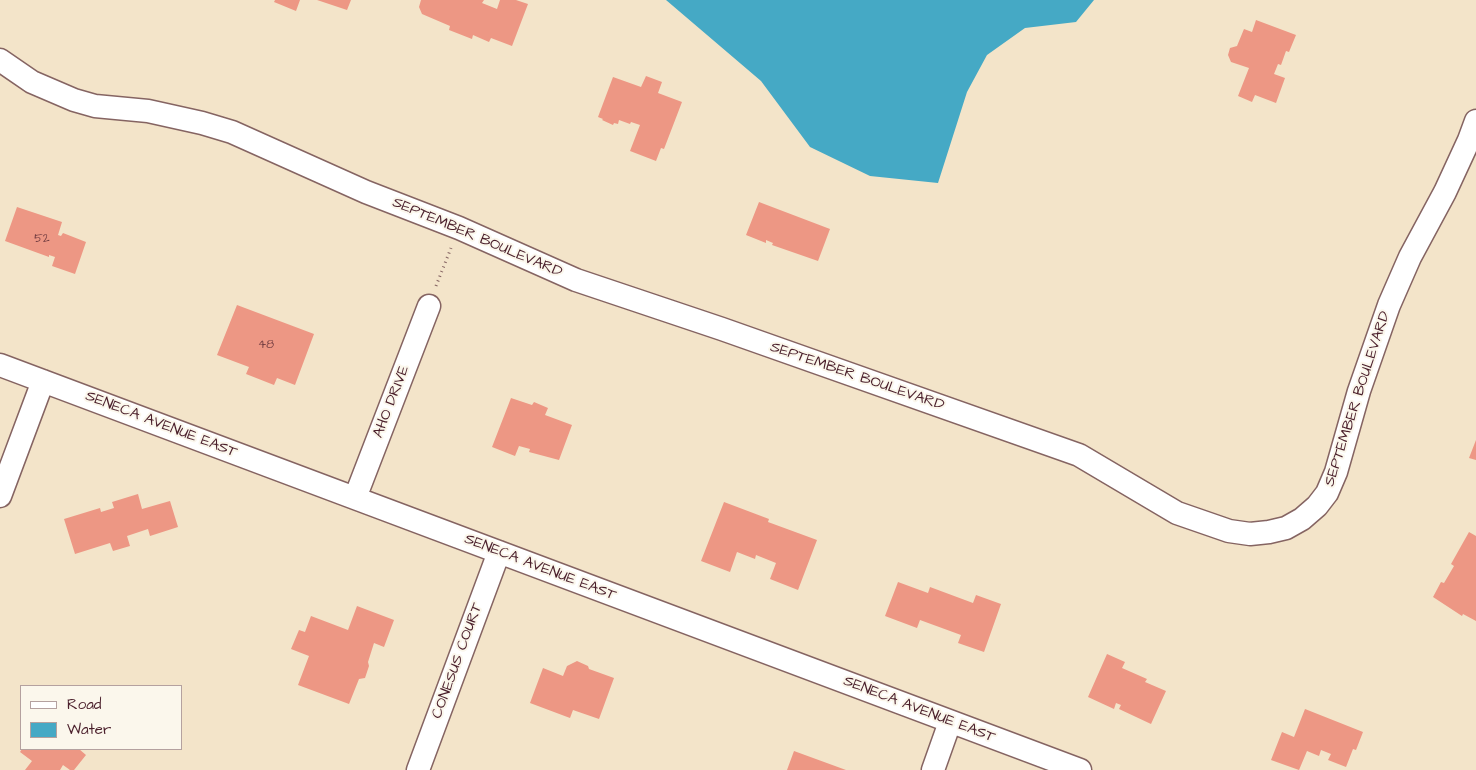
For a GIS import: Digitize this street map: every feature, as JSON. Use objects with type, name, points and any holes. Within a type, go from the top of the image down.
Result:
[{"type":"street","name":"SEPTEMBER BOULEVARD","points":[[0,60],[32,82],[74,100],[95,106],[148,112],[202,123],[232,132],[366,192],[458,228],[576,280],[722,329],[1078,455],[1177,513],[1229,531],[1250,534],[1286,528],[1302,519],[1328,493],[1336,472],[1359,391],[1388,306],[1410,257],[1439,204],[1476,121]]},
{"type":"street","name":"AHO DRIVE","points":[[355,498],[429,306]]},
{"type":"street","name":"SENECA AVENUE EAST","points":[[0,365],[1080,770]]},
{"type":"street","points":[[0,496],[43,381]]},
{"type":"street","name":"CONESUS COURT","points":[[418,770],[499,552]]},
{"type":"street","points":[[933,770],[950,722]]},
{"type":"path","points":[[429,306],[458,228]]},
{"type":"water","points":[[666,0],[1094,0],[1076,22],[1025,28],[987,55],[967,92],[938,183],[870,176],[810,147],[761,81]]},
{"type":"building","points":[[275,0],[300,0],[296,11],[274,2]]},
{"type":"building","points":[[317,0],[351,0],[347,10]]},
{"type":"building","points":[[421,0],[484,0],[482,3],[497,9],[500,0],[516,0],[528,4],[512,46],[491,38],[489,42],[473,35],[472,39],[449,30],[450,26],[422,14],[419,7]]},
{"type":"building","points":[[1256,20],[1296,35],[1289,52],[1286,51],[1281,65],[1278,64],[1274,74],[1285,78],[1276,103],[1255,95],[1252,102],[1238,96],[1249,68],[1231,62],[1228,55],[1230,48],[1237,46],[1244,29],[1252,32]]},
{"type":"building","points":[[646,76],[662,82],[658,93],[682,102],[664,149],[661,148],[656,161],[630,151],[640,125],[619,120],[618,124],[614,123],[613,125],[598,117],[613,77],[641,87]]},
{"type":"building","points":[[759,202],[830,229],[818,261],[772,245],[773,243],[766,240],[766,243],[746,235]]},
{"type":"building","points":[[17,207],[62,222],[58,235],[61,236],[63,233],[86,242],[75,274],[52,266],[55,257],[49,255],[49,257],[5,241]]},
{"type":"building","points":[[237,305],[314,334],[295,385],[277,378],[274,385],[246,374],[249,367],[217,355]]},
{"type":"building","points":[[511,398],[532,405],[534,402],[548,408],[545,415],[572,425],[559,460],[529,452],[530,449],[519,446],[515,456],[492,447]]},
{"type":"building","points":[[1476,440],[1476,460],[1469,458]]},
{"type":"building","points":[[138,494],[142,509],[170,501],[178,527],[150,536],[148,529],[127,536],[130,546],[113,551],[110,543],[75,554],[64,519],[100,508],[101,512],[114,508],[112,502]]},
{"type":"building","points":[[724,502],[769,519],[768,522],[817,540],[798,590],[770,579],[776,563],[756,555],[755,559],[737,552],[730,572],[701,561]]},
{"type":"building","points":[[1469,532],[1476,536],[1476,621],[1463,614],[1462,616],[1433,597],[1441,582],[1444,583],[1454,566],[1451,564]]},
{"type":"building","points":[[898,582],[928,593],[930,587],[973,603],[976,595],[1001,604],[984,652],[958,643],[961,635],[920,620],[917,628],[885,616]]},
{"type":"building","points":[[357,606],[394,620],[384,647],[374,643],[365,678],[359,679],[349,704],[298,685],[309,656],[291,649],[299,630],[305,632],[311,616],[348,630]]},
{"type":"building","points":[[1107,654],[1125,662],[1122,668],[1147,679],[1145,682],[1166,691],[1151,724],[1119,709],[1121,705],[1116,703],[1114,709],[1088,697]]},
{"type":"building","points":[[577,661],[588,666],[589,669],[614,678],[599,719],[573,710],[570,718],[530,703],[543,668],[563,676],[567,666]]},
{"type":"building","points":[[1305,709],[1363,732],[1356,750],[1353,749],[1346,767],[1328,760],[1331,754],[1321,750],[1319,756],[1307,751],[1299,770],[1271,760],[1282,732],[1294,737]]},
{"type":"building","points":[[21,750],[80,750],[86,755],[74,770],[70,770],[63,765],[60,770],[25,770],[32,761],[20,752]]},
{"type":"building","points":[[794,751],[846,770],[787,770]]}]
